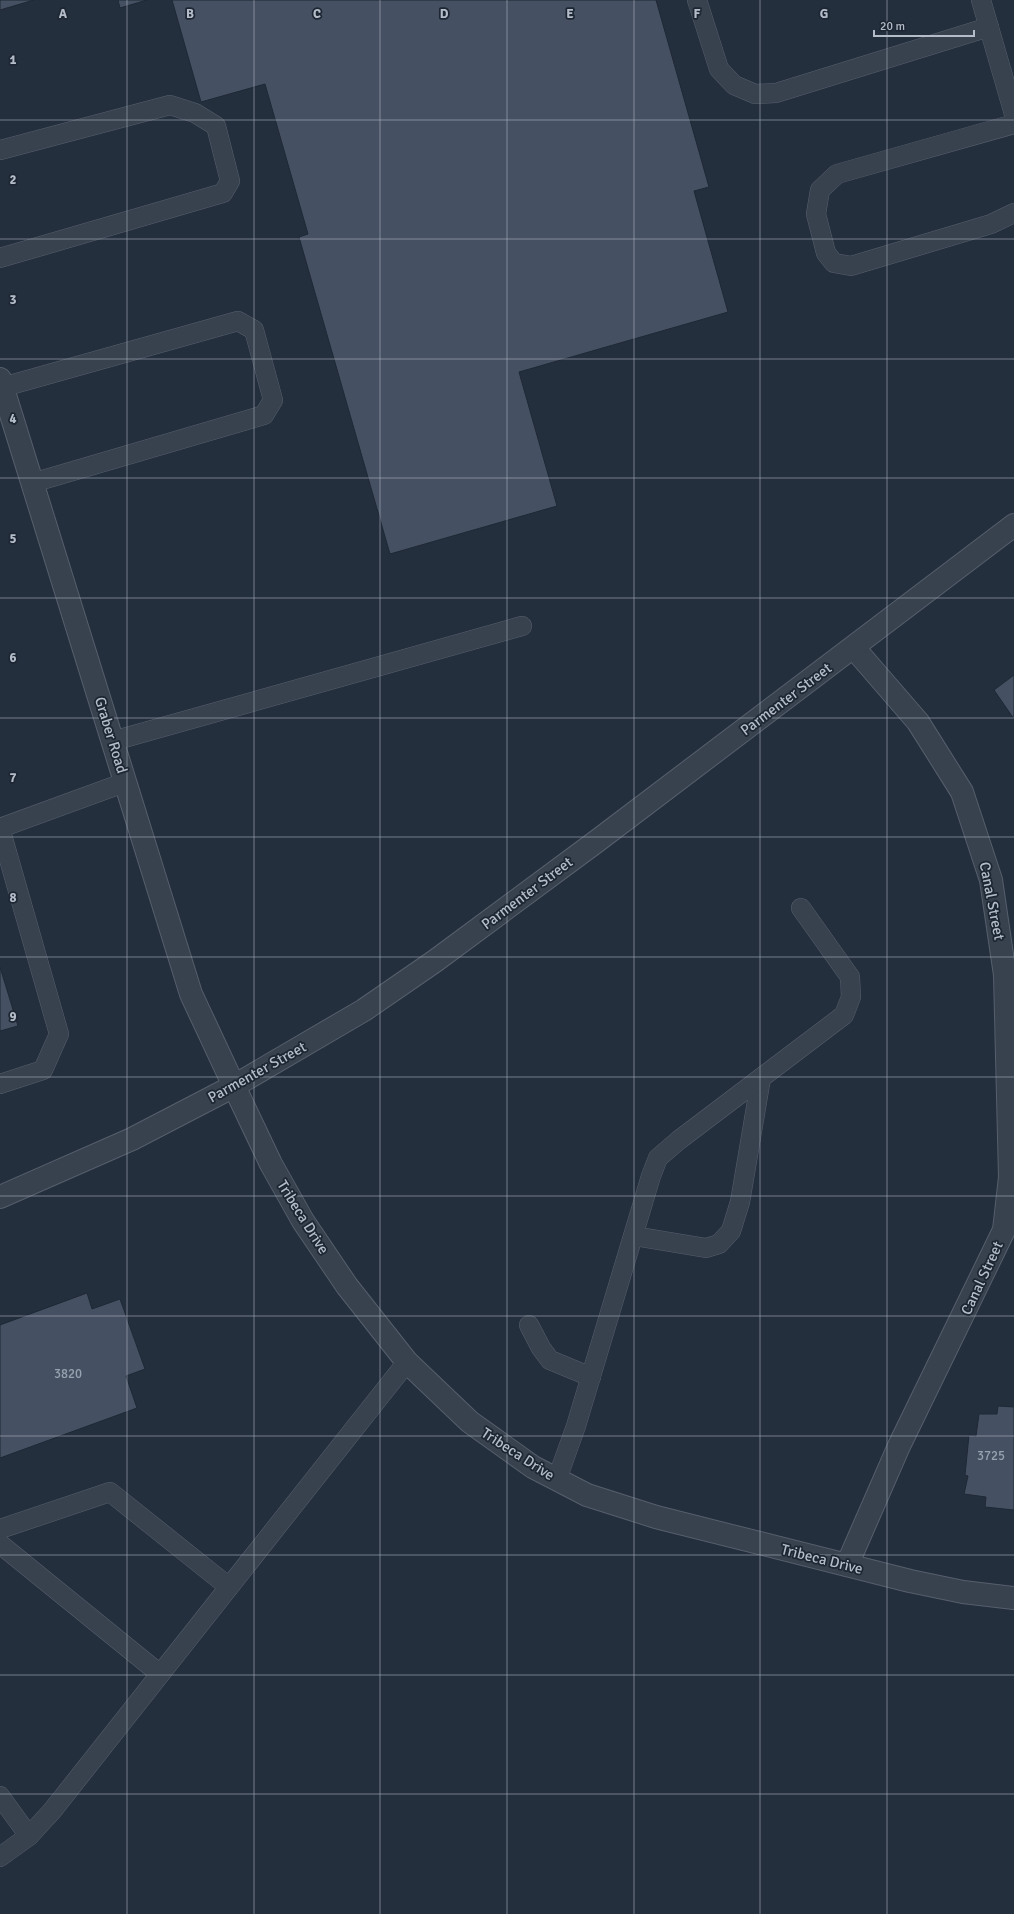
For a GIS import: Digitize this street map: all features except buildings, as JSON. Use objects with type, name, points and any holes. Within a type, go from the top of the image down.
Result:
[{"type":"street","name":"Graber Road","points":[[1,383],[192,994],[234,1086]]},
{"type":"street","name":"Parmenter Street","points":[[0,1197],[132,1139],[234,1086],[332,1030],[429,965],[854,648],[1014,525]]},
{"type":"street","name":"Canal Street","points":[[847,1565],[900,1446],[1004,1230],[1010,1177],[1005,975],[991,880],[962,792],[918,722],[854,648]]},
{"type":"street","name":"Tribeca Drive","points":[[234,1086],[271,1164],[303,1221],[347,1286],[407,1362],[470,1422],[533,1467],[587,1495],[656,1517],[910,1581],[963,1592],[1014,1598]]},
{"type":"lane","points":[[697,0],[719,69],[734,86],[755,94],[776,93],[989,27]]},
{"type":"lane","points":[[981,0],[1014,114]]},
{"type":"lane","points":[[0,150],[170,105],[195,114],[216,126],[230,181],[222,193],[0,258]]},
{"type":"lane","points":[[1014,124],[836,174],[820,190],[816,214],[826,253],[834,263],[851,266],[991,224],[1014,213]]},
{"type":"lane","points":[[1,383],[238,322],[254,330],[273,400],[264,415],[32,483]]},
{"type":"lane","points":[[113,741],[522,626]]},
{"type":"lane","points":[[0,1084],[43,1070],[59,1034],[0,828],[126,782]]},
{"type":"lane","points":[[557,1479],[591,1377],[651,1176],[658,1158],[844,1015],[851,997],[850,977],[801,908]]},
{"type":"lane","points":[[634,1236],[706,1248],[719,1244],[731,1232],[740,1202],[761,1078]]},
{"type":"lane","points":[[529,1325],[540,1348],[550,1360],[591,1377]]},
{"type":"lane","points":[[0,1857],[29,1836],[52,1812],[407,1362]]},
{"type":"lane","points":[[0,1529],[110,1492],[229,1587]]},
{"type":"lane","points":[[0,1544],[160,1674]]},
{"type":"lane","points":[[0,1796],[29,1836]]}]
